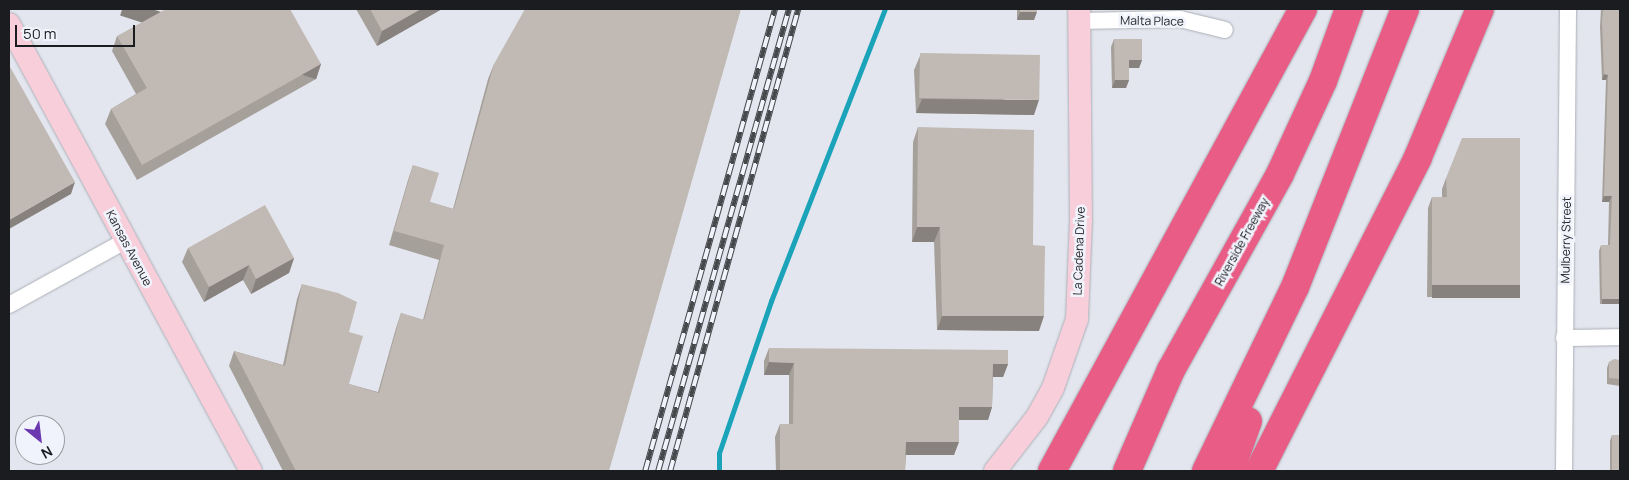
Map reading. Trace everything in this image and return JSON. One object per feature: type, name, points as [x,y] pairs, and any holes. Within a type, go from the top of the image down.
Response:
[{"type":"highway","points":[[1052,471],[1303,9]]},
{"type":"highway","name":"Riverside Freeway","points":[[1127,471],[1171,370],[1280,174],[1323,81],[1349,9]]},
{"type":"highway","points":[[1230,471],[1295,286],[1405,9]]},
{"type":"highway","points":[[1259,471],[1418,157],[1480,9]]},
{"type":"highway","points":[[1206,471],[1295,286]]},
{"type":"highway","points":[[1108,471],[1171,370]]},
{"type":"street","name":"Mulberry Street","points":[[1564,471],[1568,9]]},
{"type":"street","name":"Malta Place","points":[[1079,15],[1180,19],[1225,30]]},
{"type":"street","name":"La Cadena Drive","points":[[995,471],[1037,417],[1053,388],[1077,318],[1081,221],[1079,15]]},
{"type":"street","name":"Kansas Avenue","points":[[9,24],[251,471]]},
{"type":"street","points":[[9,305],[125,241]]},
{"type":"street","points":[[1564,338],[1620,337]]},
{"type":"building","points":[[166,9],[290,9],[321,64],[142,165],[111,109],[147,88],[117,36]]},
{"type":"building","points":[[370,9],[421,9],[382,31]]},
{"type":"building","points":[[525,9],[741,9],[609,471],[296,471],[234,351],[285,366],[302,284],[338,293],[357,302],[349,332],[363,336],[349,384],[379,393],[401,313],[424,320],[444,245],[394,231],[413,165],[439,173],[430,202],[454,209],[494,64]]},
{"type":"building","points":[[1020,9],[1037,9],[1037,12],[1020,12]]},
{"type":"building","points":[[1603,9],[1620,9],[1620,299],[1602,299],[1601,245],[1610,245],[1612,196],[1604,196],[1608,75],[1604,74]]},
{"type":"building","points":[[1114,39],[1142,39],[1142,60],[1129,60],[1129,80],[1115,80]]},
{"type":"building","points":[[920,53],[1040,55],[1039,100],[919,98]]},
{"type":"building","points":[[9,65],[75,182],[9,220]]},
{"type":"building","points":[[918,127],[1034,130],[1033,245],[1045,246],[1044,316],[942,316],[940,227],[917,227]]},
{"type":"building","points":[[1462,138],[1520,138],[1520,285],[1432,285],[1432,197],[1447,197],[1446,178]]},
{"type":"building","points":[[265,205],[294,258],[256,279],[249,265],[209,287],[188,248]]},
{"type":"building","points":[[769,348],[1008,350],[1008,364],[993,364],[992,407],[959,407],[959,442],[906,442],[905,471],[780,471],[780,424],[793,424],[794,363],[769,362]]},
{"type":"building","points":[[1614,359],[1620,360],[1620,379],[1609,378],[1609,362]]},
{"type":"building","points":[[1612,435],[1620,435],[1620,471],[1612,471]]},
{"type":"waterway","points":[[719,471],[719,453],[771,301],[885,9]]},
{"type":"railway","points":[[645,471],[775,9]]},
{"type":"railway","points":[[658,471],[789,9]]},
{"type":"railway","points":[[670,471],[798,9]]}]
